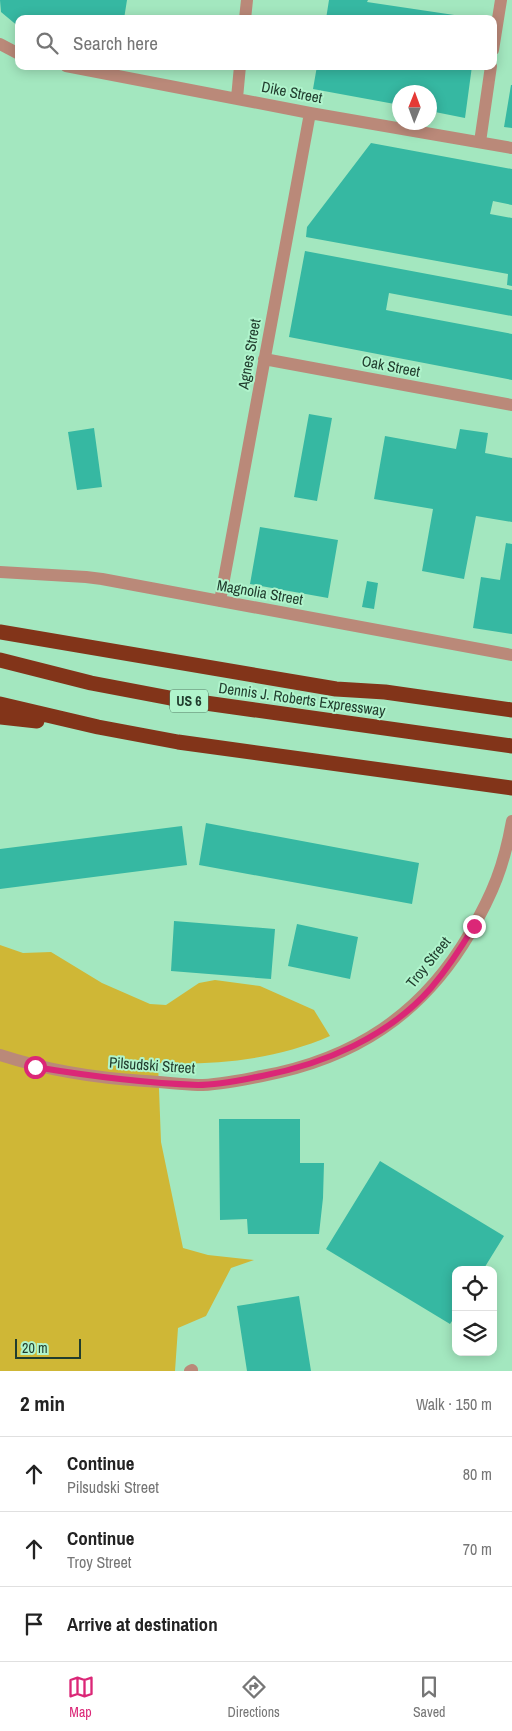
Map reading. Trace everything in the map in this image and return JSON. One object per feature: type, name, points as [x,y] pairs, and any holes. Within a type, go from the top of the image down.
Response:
[{"type":"highway","points":[[0,632],[336,689],[385,692],[512,710]]},
{"type":"highway","name":"Dennis J. Roberts Expressway","points":[[0,660],[91,682],[170,698],[512,746]]},
{"type":"highway","points":[[0,704],[98,727],[188,744],[512,788]]},
{"type":"highway","points":[[0,717],[98,727]]},
{"type":"highway","points":[[374,768],[512,798]]},
{"type":"street","points":[[245,15],[247,0]]},
{"type":"street","points":[[497,25],[501,0]]},
{"type":"street","points":[[0,44],[15,52]]},
{"type":"street","name":"Dike Street","points":[[87,70],[310,113],[512,148]]},
{"type":"street","points":[[237,98],[240,70]]},
{"type":"street","points":[[480,142],[490,70]]},
{"type":"street","name":"Agnes Street","points":[[220,601],[310,113]]},
{"type":"street","name":"Oak Street","points":[[264,359],[512,406]]},
{"type":"street","name":"Magnolia Street","points":[[0,572],[86,577],[512,655]]},
{"type":"street","name":"Troy Street","points":[[303,1066],[326,1058],[379,1032],[404,1013],[430,989],[461,948],[495,886],[505,855],[512,821]]},
{"type":"street","name":"Pilsudski Street","points":[[0,1055],[35,1067],[101,1078],[199,1085],[233,1082],[303,1066]]},
{"type":"shaded area","points":[[0,945],[23,953],[51,952],[102,983],[150,1004],[166,1005],[199,983],[215,980],[260,986],[314,1010],[330,1036],[288,1051],[267,1056],[224,1062],[158,1063],[161,1142],[183,1248],[208,1255],[254,1260],[231,1268],[206,1316],[178,1328],[175,1371],[0,1371]]},
{"type":"building","points":[[0,0],[127,0],[125,15],[15,15],[15,24],[1,12]]},
{"type":"building","points":[[329,0],[368,0],[367,2],[454,15],[327,15]]},
{"type":"building","points":[[316,70],[471,70],[465,118],[437,112],[437,85],[392,85],[392,104],[313,89]]},
{"type":"building","points":[[512,85],[512,128],[504,127]]},
{"type":"building","points":[[371,143],[512,169],[512,205],[493,201],[490,214],[512,218],[512,286],[507,285],[508,274],[306,237],[307,227]]},
{"type":"building","points":[[305,251],[512,290],[512,316],[389,293],[386,310],[512,334],[512,380],[289,337]]},
{"type":"building","points":[[309,414],[332,418],[317,501],[294,497]]},
{"type":"building","points":[[94,428],[102,487],[77,490],[68,432]]},
{"type":"building","points":[[460,429],[488,433],[485,453],[512,458],[512,522],[476,516],[464,579],[422,571],[433,509],[374,499],[385,436],[456,449]]},
{"type":"building","points":[[260,527],[338,540],[328,598],[250,584]]},
{"type":"building","points":[[506,543],[512,544],[512,634],[473,628],[481,577],[500,580]]},
{"type":"building","points":[[367,581],[378,583],[374,609],[362,607]]},
{"type":"building","points":[[206,823],[419,863],[412,904],[199,865]]},
{"type":"building","points":[[182,826],[187,865],[0,889],[0,849]]},
{"type":"building","points":[[174,921],[275,929],[271,979],[171,971]]},
{"type":"building","points":[[297,924],[358,937],[350,979],[288,966]]},
{"type":"building","points":[[219,1119],[300,1119],[300,1163],[324,1163],[319,1234],[248,1234],[247,1219],[220,1220]]},
{"type":"building","points":[[380,1161],[504,1236],[485,1266],[452,1266],[452,1321],[450,1324],[326,1249]]},
{"type":"building","points":[[299,1296],[311,1371],[247,1371],[237,1306]]},
{"type":"route","points":[[35,1067],[101,1078],[199,1085],[233,1082],[280,1073],[303,1066],[353,1046],[379,1032],[399,1018],[430,989],[461,948],[474,926]]}]
